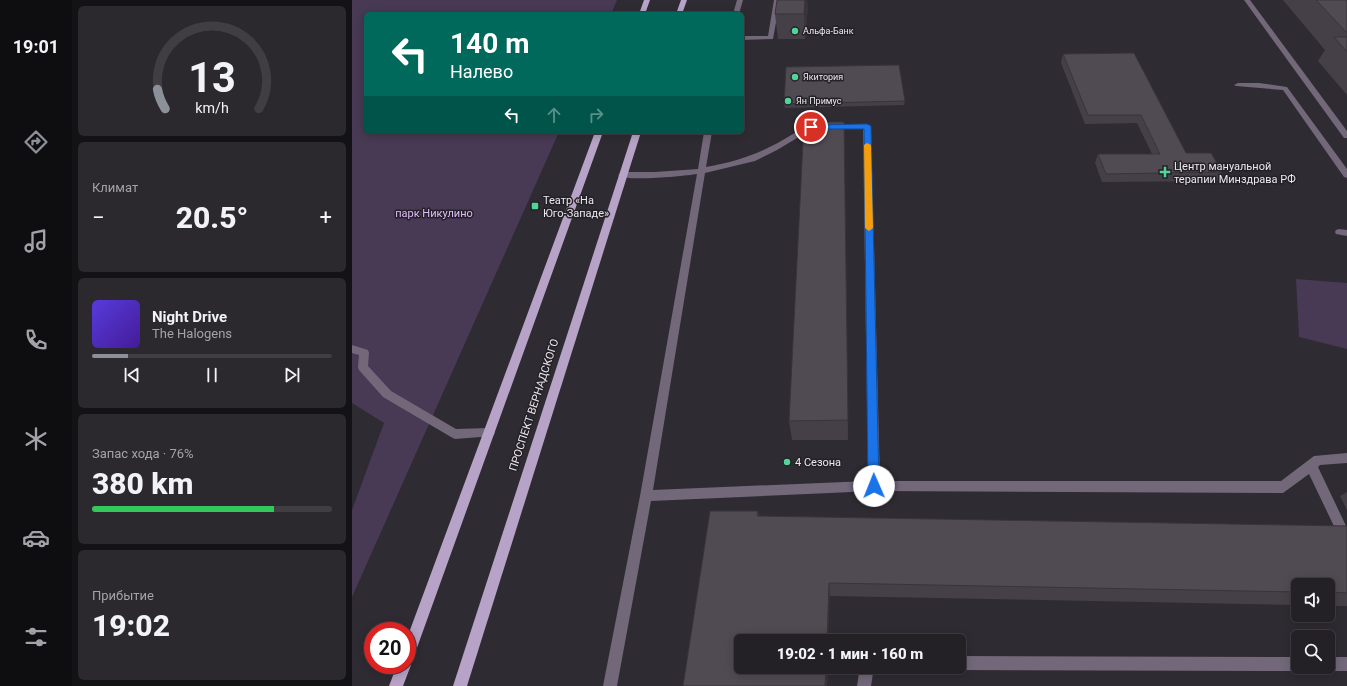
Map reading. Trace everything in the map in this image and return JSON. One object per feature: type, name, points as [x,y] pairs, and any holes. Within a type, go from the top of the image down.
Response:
[{"type":"main road","points":[[643,12],[647,0]]},
{"type":"main road","points":[[680,12],[684,0]]},
{"type":"main road","points":[[416,632],[598,134]]},
{"type":"main road","name":"ПРОСПЕКТ ВЕРНАДСКОГО","points":[[460,686],[636,134]]},
{"type":"main road","points":[[396,686],[401,674]]},
{"type":"lane","points":[[737,12],[740,0]]},
{"type":"lane","points":[[744,38],[771,38],[777,0]]},
{"type":"lane","points":[[1247,0],[1347,136]]},
{"type":"lane","points":[[1238,85],[1259,85],[1285,88],[1347,175]]},
{"type":"lane","points":[[622,175],[660,176],[701,170],[752,158],[811,127],[867,126],[874,486]]},
{"type":"lane","points":[[610,686],[646,496],[708,134]]},
{"type":"lane","points":[[352,348],[364,353],[363,368],[387,394],[455,434],[489,433]]},
{"type":"lane","points":[[646,496],[874,486],[1283,487],[1318,460],[1347,458]]},
{"type":"lane","points":[[1312,465],[1347,541]]},
{"type":"lane","points":[[966,663],[1291,664]]},
{"type":"lane","points":[[1335,664],[1347,664]]},
{"type":"lane","points":[[864,686],[866,674]]},
{"type":"green space","name":"парк Никулино","points":[[352,0],[617,0],[612,12],[364,12],[364,134],[558,134],[352,597],[352,510],[384,423],[352,403]]},
{"type":"green space","points":[[1296,279],[1347,283],[1347,349],[1299,337]]},
{"type":"building","points":[[777,0],[805,0],[804,14],[775,14]]},
{"type":"building","points":[[1316,0],[1347,0],[1347,32],[1346,32]]},
{"type":"building","points":[[1334,37],[1347,37],[1347,52]]},
{"type":"building","points":[[1134,53],[1186,153],[1211,153],[1222,172],[1106,174],[1098,154],[1160,154],[1141,115],[1088,115],[1063,54]]},
{"type":"building","points":[[899,65],[905,101],[784,104],[786,67]]},
{"type":"building","points":[[804,122],[844,122],[848,420],[789,421]]},
{"type":"building","points":[[710,511],[758,511],[757,516],[1347,526],[1347,593],[1335,592],[1335,578],[1291,578],[1291,592],[829,583],[827,634],[734,634],[734,674],[826,674],[825,686],[683,686]]},
{"type":"slow traffic","points":[[867,145],[869,228]]},
{"type":"place","name":"Альфа-Банк","points":[[795,31]]},
{"type":"place","name":"Якитория","points":[[795,77]]},
{"type":"place","name":"Ян Примус","points":[[788,101]]},
{"type":"place","name":"Центр мануальной терапии Минздрава РФ","points":[[1165,172]]},
{"type":"place","name":"Театр «На Юго-Западе»","points":[[535,206]]},
{"type":"place","name":"4 Сезона","points":[[787,462]]},
{"type":"route","points":[[811,127],[867,126],[874,486]]}]
